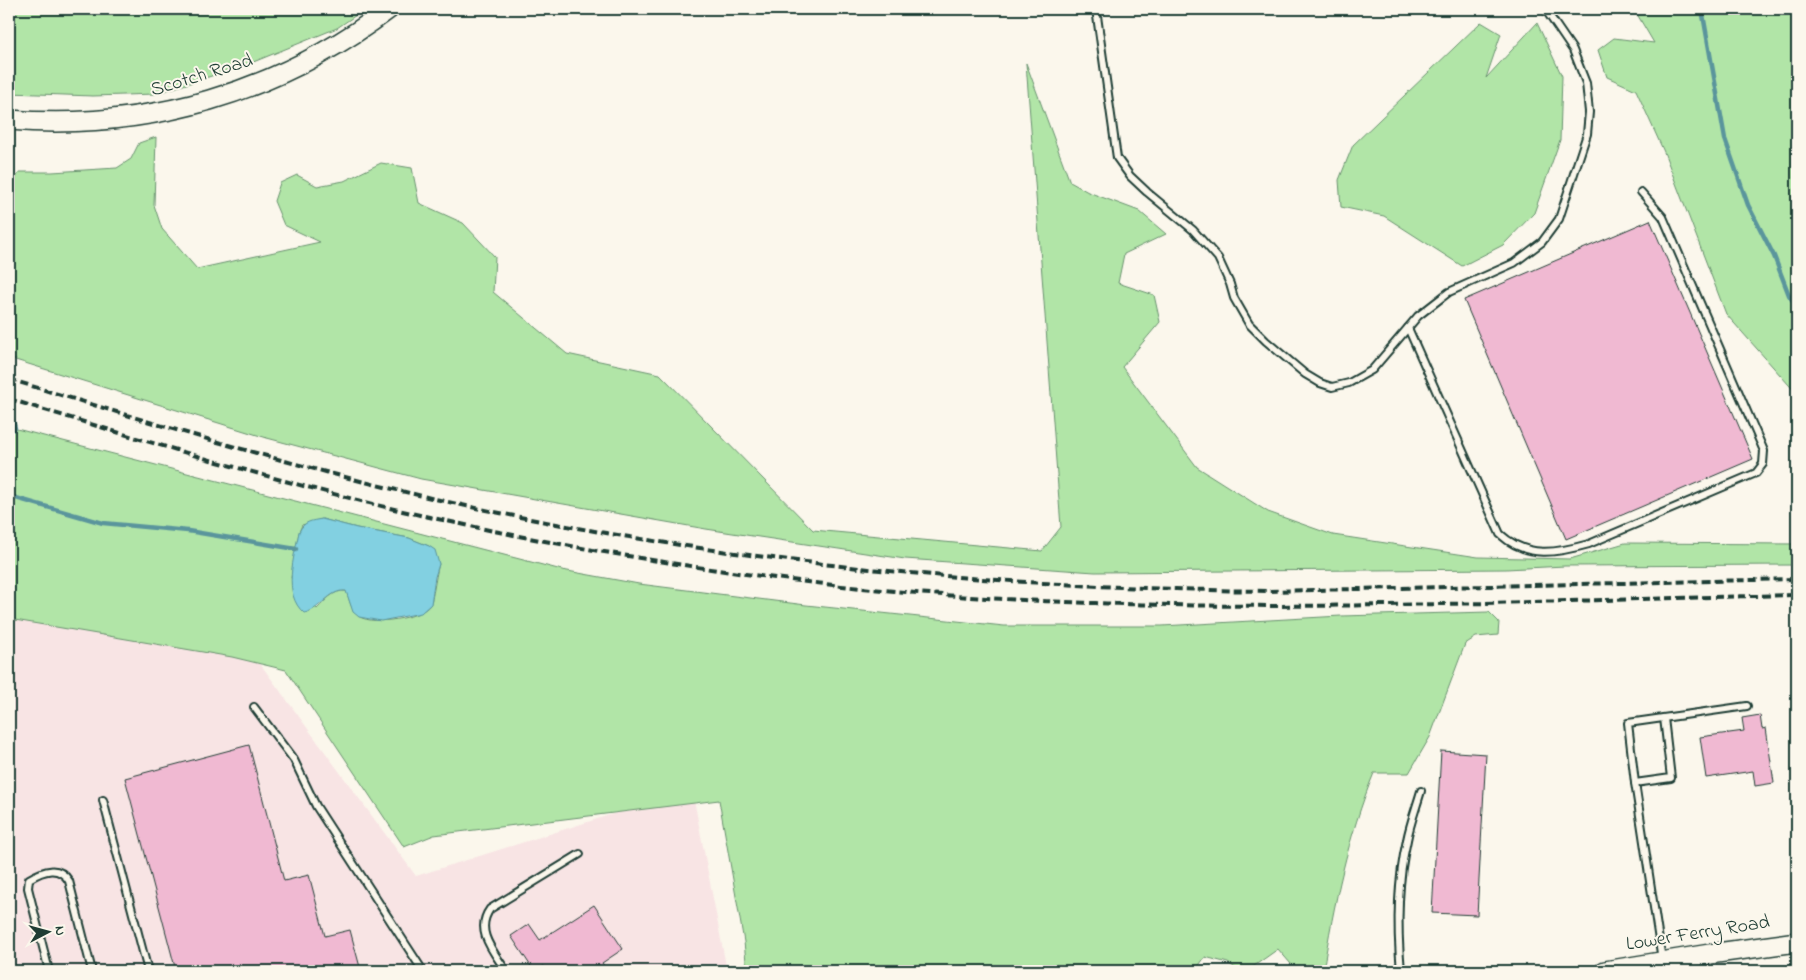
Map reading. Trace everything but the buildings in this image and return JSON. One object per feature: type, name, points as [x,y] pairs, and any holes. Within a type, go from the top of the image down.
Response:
[{"type":"main road","name":"Scotch Road","points":[[9,120],[80,122],[167,112],[238,91],[273,77],[349,37],[389,9]]},
{"type":"main road","name":"Lower Ferry Road","points":[[1605,971],[1797,942]]},
{"type":"lane","points":[[1096,9],[1117,158],[1130,176],[1193,230],[1218,258],[1234,298],[1249,324],[1305,374],[1320,383],[1332,387],[1349,383],[1372,370],[1418,316],[1449,292],[1514,263],[1542,242],[1559,219],[1587,134],[1589,112],[1586,83],[1573,50],[1545,9]]},
{"type":"lane","points":[[1408,328],[1500,534],[1506,540],[1527,551],[1564,551],[1589,544],[1756,473],[1764,464],[1764,451],[1663,217],[1641,192]]},
{"type":"lane","points":[[1662,962],[1635,783],[1628,723],[1747,706]]},
{"type":"lane","points":[[254,707],[294,760],[316,806],[423,971]]},
{"type":"lane","points":[[1635,783],[1671,778],[1664,718]]},
{"type":"lane","points":[[1401,971],[1398,938],[1398,901],[1406,841],[1420,792]]},
{"type":"lane","points":[[103,800],[148,971]]},
{"type":"lane","points":[[506,971],[487,940],[483,922],[486,915],[490,909],[580,854]]},
{"type":"lane","points":[[49,971],[28,888],[29,879],[38,874],[57,870],[64,873],[69,881],[92,971]]},
{"type":"shaded area","points":[[9,607],[242,639],[416,876],[692,789],[727,971],[9,971]]},
{"type":"green space","points":[[9,9],[365,9],[337,28],[246,65],[155,94],[93,96],[9,93]]},
{"type":"green space","points":[[1634,9],[1797,9],[1797,394],[1726,314],[1664,152],[1636,90],[1607,77],[1598,50],[1614,38],[1654,43]]},
{"type":"green space","points":[[1481,22],[1501,34],[1486,78],[1537,23],[1562,76],[1560,140],[1534,213],[1503,245],[1462,266],[1384,216],[1341,207],[1339,180],[1353,145]]},
{"type":"green space","points":[[1026,63],[1070,182],[1088,192],[1139,211],[1166,234],[1124,254],[1118,283],[1154,295],[1160,322],[1122,367],[1197,467],[1268,512],[1333,535],[1478,557],[1570,559],[1625,543],[1797,544],[1797,565],[1095,572],[905,559],[706,529],[421,479],[267,438],[9,358],[9,187],[20,172],[117,168],[131,159],[139,143],[156,137],[154,205],[162,229],[197,269],[320,242],[284,225],[274,201],[280,183],[297,175],[317,186],[344,181],[381,163],[412,168],[419,203],[463,223],[495,257],[493,292],[567,354],[660,374],[813,530],[1042,551],[1061,527]]},
{"type":"green space","points":[[9,427],[562,570],[639,584],[806,605],[1004,626],[1162,626],[1341,616],[1489,612],[1499,622],[1498,635],[1476,637],[1465,644],[1430,737],[1409,773],[1374,773],[1349,846],[1323,971],[1297,971],[1278,949],[1247,971],[1240,971],[1228,963],[1205,957],[1195,971],[747,971],[744,942],[719,800],[434,835],[404,847],[286,670],[232,657],[9,619]],"holes":[[[322,519],[409,538],[429,546],[439,564],[431,602],[425,610],[396,619],[367,619],[360,617],[354,612],[346,591],[333,594],[317,609],[291,578],[299,532],[302,525]]]},
{"type":"water","points":[[322,519],[409,538],[435,550],[439,564],[431,604],[421,613],[381,621],[359,617],[353,612],[346,591],[340,591],[304,613],[297,605],[291,586],[291,575],[299,532],[308,522]]},
{"type":"waterway","points":[[1702,9],[1725,139],[1748,205],[1774,256],[1789,295],[1797,307]]},
{"type":"waterway","points":[[9,432],[15,428],[10,412]]},
{"type":"waterway","points":[[9,496],[103,523],[188,531],[296,549]]},
{"type":"railway","points":[[9,379],[253,452],[438,500],[595,531],[787,560],[979,579],[1172,589],[1269,591],[1797,579]]},
{"type":"railway","points":[[9,399],[249,471],[394,509],[558,544],[722,571],[833,585],[953,596],[1073,602],[1194,605],[1315,606],[1797,595]]}]
